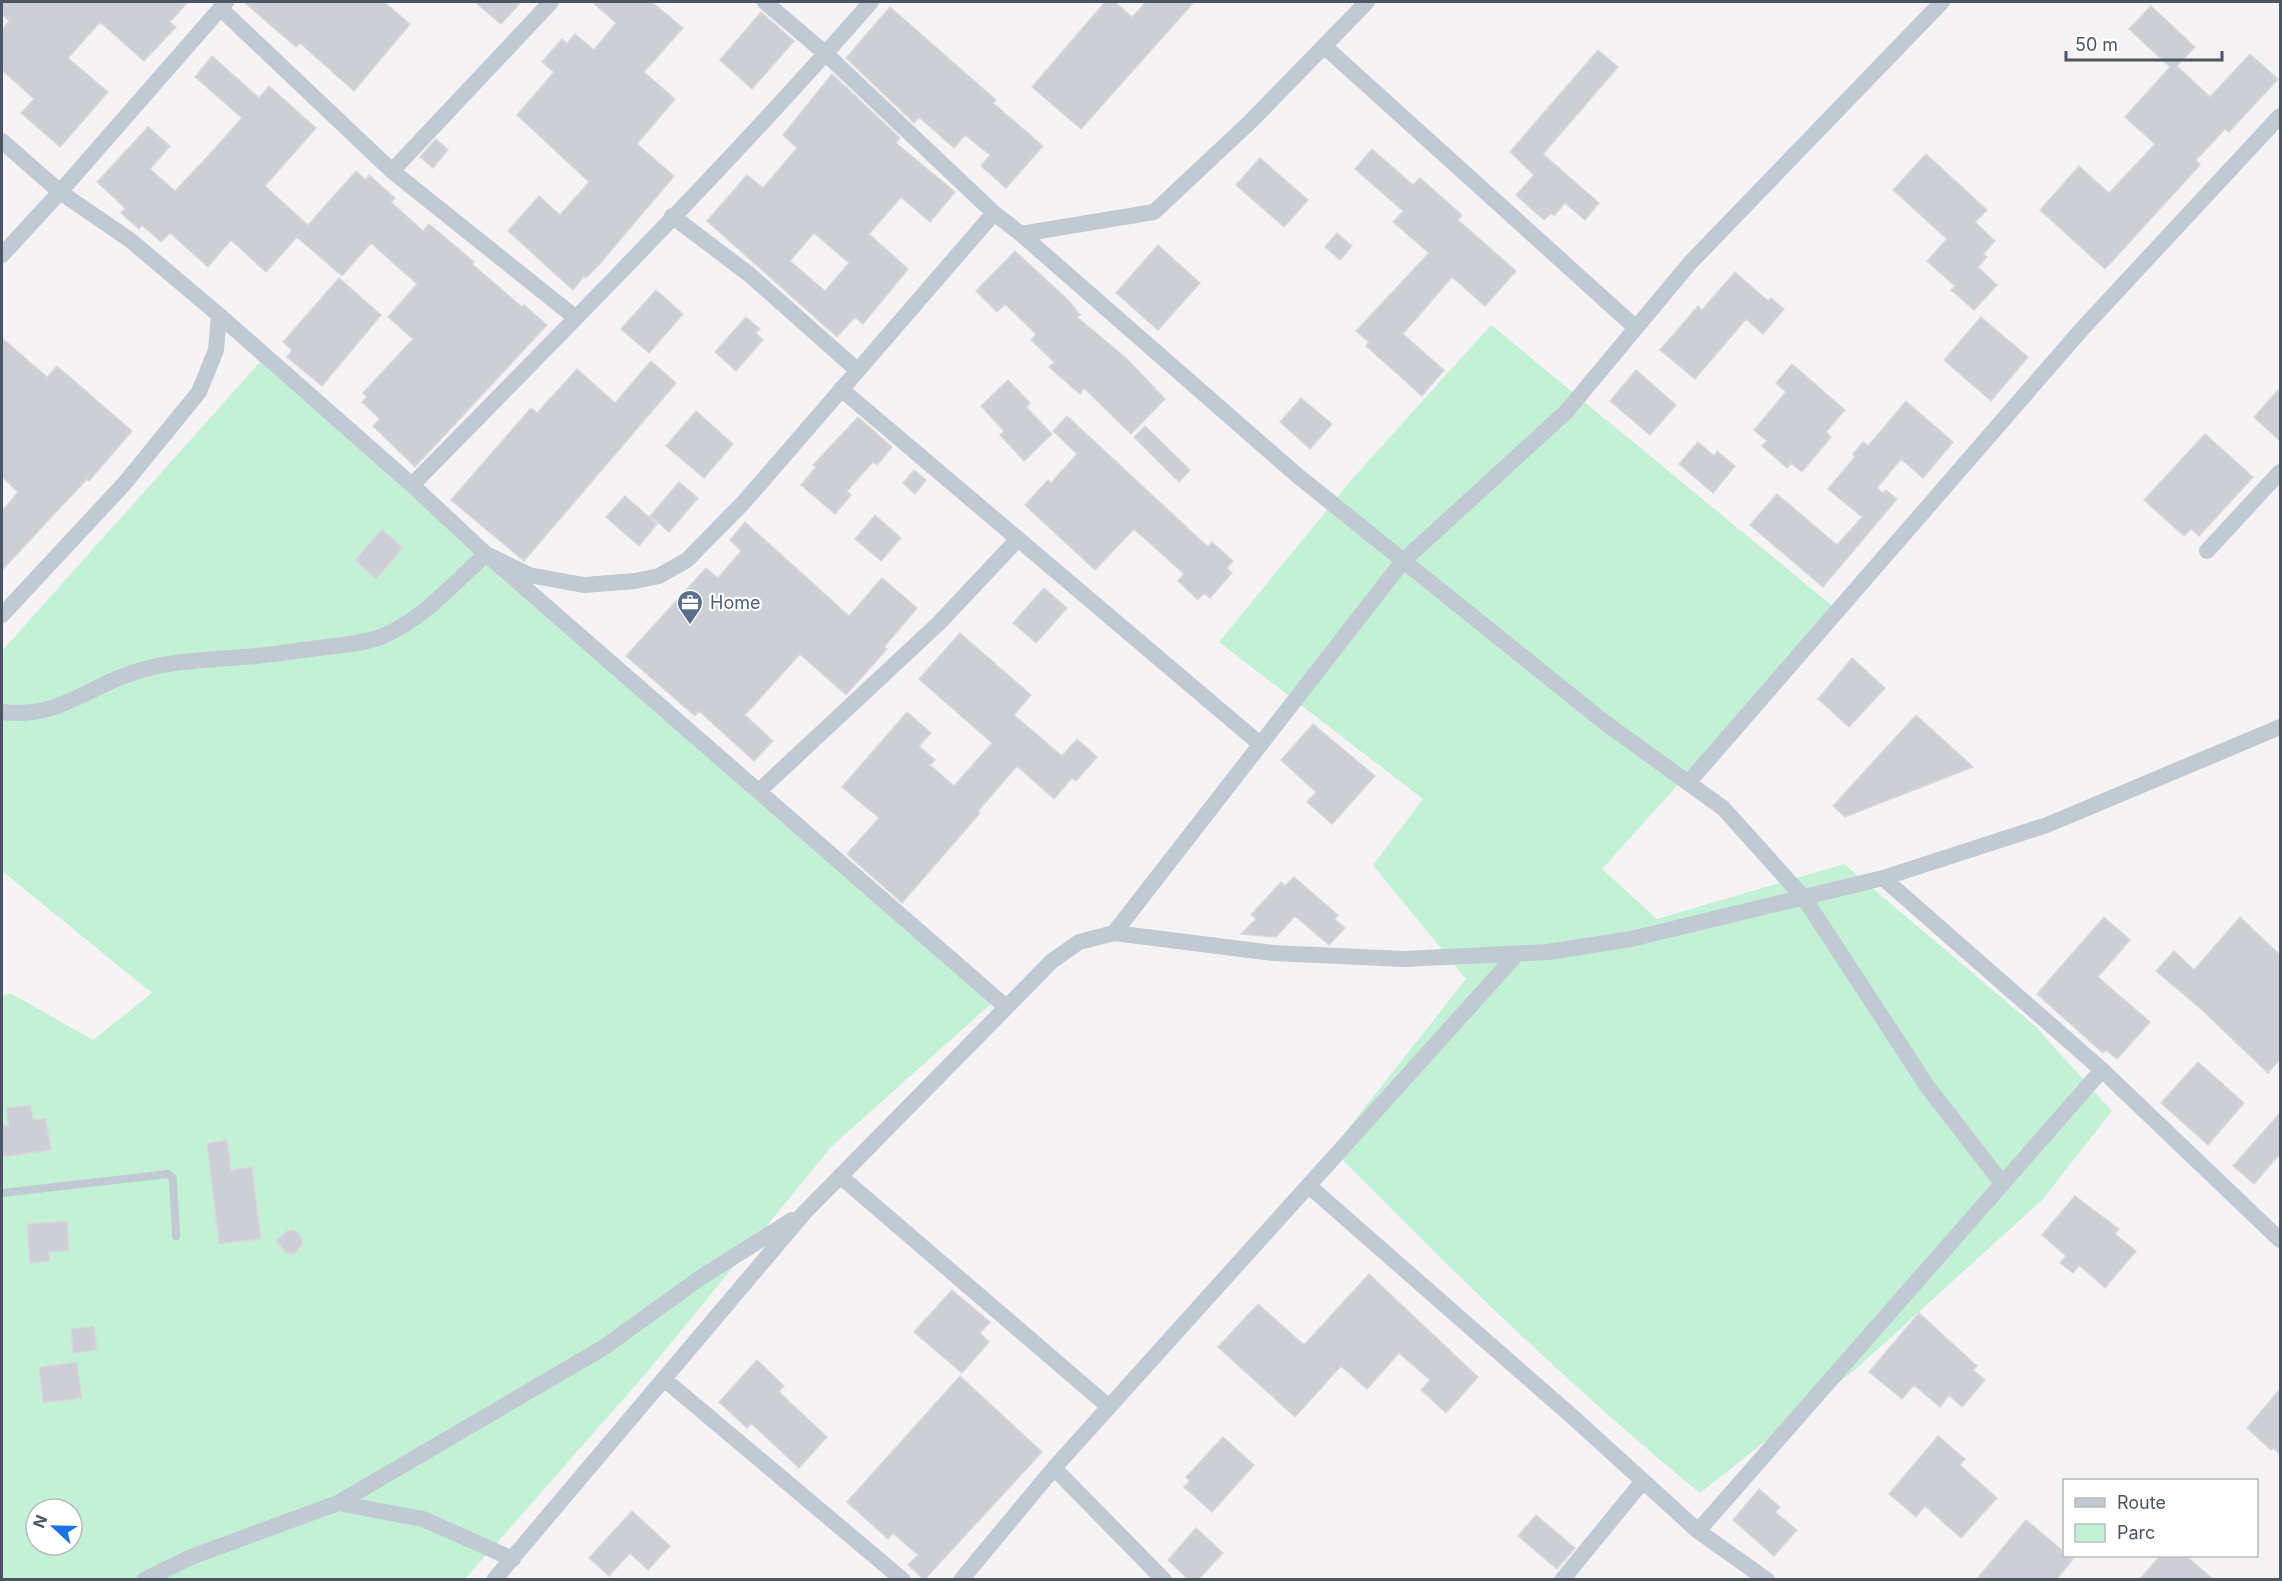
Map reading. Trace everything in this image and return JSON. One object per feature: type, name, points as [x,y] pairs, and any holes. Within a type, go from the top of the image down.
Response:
[{"type":"street","points":[[392,171],[551,2]]},
{"type":"street","points":[[765,2],[826,54],[994,213],[1298,476],[1604,722],[1723,808],[1804,898],[1927,1086],[2002,1183]]},
{"type":"street","points":[[412,485],[576,318],[826,54],[871,2]]},
{"type":"street","points":[[1021,234],[1154,212],[1251,121],[1367,2]]},
{"type":"street","points":[[1114,933],[1403,561],[1566,412],[1690,263],[1942,2]]},
{"type":"street","points":[[2,255],[223,5],[392,171],[576,318]]},
{"type":"street","points":[[1324,46],[1636,328]]},
{"type":"street","points":[[1688,783],[2082,329],[2280,116]]},
{"type":"street","points":[[2,141],[60,192],[130,240],[219,315],[412,485],[486,554],[1006,1007]]},
{"type":"street","points":[[486,554],[528,575],[584,585],[635,581],[659,576],[687,560],[744,502],[994,213]]},
{"type":"street","points":[[672,216],[750,275],[857,370]]},
{"type":"street","points":[[2,615],[124,484],[199,392],[216,350],[219,315]]},
{"type":"street","points":[[841,389],[1260,744]]},
{"type":"street","points":[[2207,551],[2280,472]]},
{"type":"street","points":[[759,791],[939,623],[1018,539]]},
{"type":"street","points":[[2,712],[19,714],[69,703],[133,672],[168,664],[348,644],[382,636],[419,615],[486,554]]},
{"type":"street","points":[[494,1580],[804,1213],[1052,961],[1079,942],[1114,933],[1296,954],[1404,959],[1517,954],[1631,939],[1883,878],[2047,825],[2280,727]]},
{"type":"street","points":[[1883,878],[2102,1070],[2280,1240]]},
{"type":"street","points":[[961,1580],[1054,1468],[1517,954]]},
{"type":"street","points":[[1698,1532],[2102,1070]]},
{"type":"street","points":[[840,1176],[1109,1407]]},
{"type":"street","points":[[1309,1186],[1698,1532],[1767,1580]]},
{"type":"street","points":[[144,1580],[191,1557],[338,1503],[603,1348],[700,1278],[804,1213]]},
{"type":"street","points":[[664,1379],[903,1580]]},
{"type":"street","points":[[1054,1468],[1164,1580]]},
{"type":"street","points":[[1562,1580],[1643,1481]]},
{"type":"street","points":[[338,1503],[423,1519],[513,1559]]},
{"type":"lane","points":[[2,1193],[168,1174],[172,1178],[176,1236]]},
{"type":"green space","points":[[1491,325],[1836,609],[1602,869],[1657,919],[1844,864],[2035,1026],[2112,1111],[2042,1200],[1856,1369],[1700,1493],[1604,1411],[1512,1326],[1332,1149],[1466,979],[1373,865],[1423,799],[1219,642],[1354,477]]},
{"type":"green space","points":[[260,362],[992,1003],[832,1146],[648,1371],[465,1579],[2,1580],[2,997],[10,993],[93,1040],[152,993],[2,871],[2,651]]},
{"type":"building","points":[[2,2],[188,2],[170,22],[176,27],[144,61],[100,22],[68,58],[108,92],[60,147],[21,113],[34,99],[2,70],[2,30],[9,21],[2,14]]},
{"type":"building","points":[[244,2],[384,2],[410,24],[354,91],[300,43],[296,47]]},
{"type":"building","points":[[475,2],[521,2],[501,24]]},
{"type":"building","points":[[592,2],[652,2],[683,28],[644,72],[675,99],[637,144],[674,176],[598,266],[586,278],[584,276],[573,290],[508,231],[539,196],[560,215],[589,182],[517,115],[554,72],[542,62],[562,39],[567,43],[575,34],[594,50],[616,23]]},
{"type":"building","points":[[1105,2],[1115,2],[1132,17],[1146,2],[1194,2],[1081,129],[1032,87]]},
{"type":"building","points":[[2151,6],[2195,47],[2177,66],[2210,97],[2250,54],[2278,79],[2229,132],[2225,129],[2196,160],[2200,165],[2105,269],[2040,210],[2079,166],[2109,193],[2155,144],[2125,117],[2170,67],[2129,29]]},
{"type":"building","points":[[890,7],[996,100],[993,103],[1043,146],[1006,188],[981,166],[990,155],[965,135],[954,148],[919,117],[914,123],[846,58]]},
{"type":"building","points":[[761,12],[794,41],[752,89],[720,60]]},
{"type":"building","points":[[1598,50],[1618,67],[1543,154],[1599,203],[1585,220],[1565,203],[1554,216],[1551,213],[1544,220],[1516,195],[1534,175],[1510,152]]},
{"type":"building","points":[[212,56],[259,98],[269,86],[316,128],[265,186],[308,225],[356,171],[366,180],[369,175],[395,198],[391,202],[423,231],[429,224],[522,307],[524,305],[547,325],[415,467],[373,426],[380,419],[362,402],[367,397],[363,393],[413,339],[388,317],[417,284],[371,243],[342,276],[297,237],[266,272],[231,240],[208,267],[170,233],[161,242],[142,225],[139,229],[121,213],[125,208],[97,182],[148,127],[170,146],[150,169],[175,191],[209,155],[242,118],[195,77]]},
{"type":"building","points":[[832,74],[900,138],[896,143],[955,192],[930,222],[901,197],[869,234],[908,269],[863,324],[855,317],[837,337],[707,221],[747,175],[763,188],[797,148],[783,135]],"holes":[[[814,233],[849,263],[825,291],[790,261]]]},
{"type":"building","points":[[436,139],[448,150],[433,168],[420,157]]},
{"type":"building","points":[[1372,149],[1413,185],[1420,178],[1462,215],[1458,220],[1516,271],[1485,306],[1452,277],[1403,334],[1444,370],[1422,396],[1366,346],[1369,342],[1356,331],[1429,253],[1393,222],[1403,211],[1355,169]]},
{"type":"building","points":[[1926,154],[1987,210],[1975,222],[1995,241],[1983,254],[1987,257],[1978,267],[1997,285],[1974,310],[1951,290],[1955,286],[1927,261],[1947,239],[1893,190]]},
{"type":"building","points":[[1260,158],[1308,200],[1284,227],[1236,185]]},
{"type":"building","points":[[1337,233],[1352,246],[1340,260],[1325,247]]},
{"type":"building","points":[[1158,245],[1200,283],[1158,330],[1116,293]]},
{"type":"building","points":[[1015,251],[1069,301],[1080,315],[1077,317],[1127,359],[1165,399],[1131,434],[1084,388],[1080,394],[1049,367],[1054,362],[1031,340],[1036,334],[1005,304],[997,312],[976,291]]},
{"type":"building","points":[[1735,272],[1768,301],[1771,298],[1784,309],[1763,334],[1746,319],[1695,379],[1660,350],[1698,306],[1702,310]]},
{"type":"building","points":[[339,278],[381,315],[322,386],[287,357],[292,350],[283,342]]},
{"type":"building","points":[[656,290],[683,314],[649,353],[621,329]]},
{"type":"building","points":[[746,317],[760,329],[756,333],[763,340],[736,371],[715,352]]},
{"type":"building","points":[[1981,317],[2028,357],[1991,401],[1944,360]]},
{"type":"building","points":[[2,338],[47,377],[57,366],[132,431],[89,481],[87,479],[2,570],[2,511],[18,492],[2,477]]},
{"type":"building","points":[[651,361],[676,383],[524,561],[451,500],[531,408],[537,413],[577,369],[615,403]]},
{"type":"building","points":[[1792,364],[1845,410],[1826,432],[1831,437],[1802,472],[1791,463],[1787,468],[1762,446],[1767,441],[1754,430],[1786,392],[1776,383]]},
{"type":"building","points":[[1636,370],[1676,405],[1650,435],[1610,401]]},
{"type":"building","points":[[1008,380],[1030,403],[1026,407],[1052,434],[1024,461],[1000,435],[1004,431],[981,406]]},
{"type":"building","points":[[2280,388],[2280,441],[2254,417]]},
{"type":"building","points":[[1301,398],[1332,424],[1310,449],[1280,422]]},
{"type":"building","points":[[1906,401],[1953,442],[1923,478],[1901,459],[1877,488],[1883,493],[1886,490],[1897,499],[1823,587],[1750,525],[1777,494],[1837,545],[1862,517],[1828,489],[1855,457],[1853,454],[1863,442],[1868,446]]},
{"type":"building","points":[[696,411],[733,444],[704,478],[666,446]]},
{"type":"building","points":[[1067,416],[1208,547],[1212,542],[1233,561],[1227,568],[1232,573],[1210,598],[1204,593],[1198,600],[1178,581],[1184,574],[1134,529],[1095,570],[1025,505],[1048,480],[1051,483],[1077,454],[1053,431]]},
{"type":"building","points":[[858,417],[892,447],[877,465],[873,462],[847,491],[851,495],[835,514],[801,485],[816,467],[813,465]]},
{"type":"building","points":[[1145,426],[1190,470],[1179,482],[1134,437]]},
{"type":"building","points":[[2205,434],[2253,477],[2199,536],[2191,529],[2184,536],[2144,500]]},
{"type":"building","points":[[1698,442],[1714,456],[1717,451],[1735,466],[1713,493],[1679,464]]},
{"type":"building","points":[[914,470],[926,480],[915,494],[903,483]]},
{"type":"building","points":[[679,482],[698,498],[669,532],[650,516]]},
{"type":"building","points":[[625,496],[657,524],[639,546],[606,517]]},
{"type":"building","points":[[875,515],[901,538],[881,561],[855,539]]},
{"type":"building","points":[[745,522],[849,616],[882,578],[917,608],[884,647],[887,649],[846,695],[800,654],[745,715],[773,741],[754,761],[699,711],[695,716],[626,656],[706,568],[718,578],[741,551],[730,540]]},
{"type":"building","points":[[382,529],[403,548],[376,579],[355,560]]},
{"type":"building","points":[[1044,588],[1067,608],[1036,643],[1013,623]]},
{"type":"building","points":[[960,633],[1031,695],[1014,715],[1062,756],[1077,739],[1097,757],[1076,781],[1072,778],[1054,799],[1017,766],[978,811],[980,813],[902,903],[847,854],[879,818],[842,787],[907,712],[931,733],[919,746],[935,760],[930,765],[954,786],[992,743],[919,679]]},
{"type":"building","points":[[1852,658],[1885,688],[1849,727],[1818,699]]},
{"type":"building","points":[[1916,715],[1973,767],[1845,817],[1833,806]]},
{"type":"building","points":[[1313,724],[1375,776],[1332,824],[1307,802],[1316,792],[1281,760]]},
{"type":"building","points":[[1294,877],[1338,915],[1335,919],[1345,928],[1329,945],[1295,916],[1276,937],[1241,934],[1256,919],[1251,915],[1281,882],[1285,886]]},
{"type":"building","points":[[2104,917],[2130,940],[2098,977],[2150,1022],[2117,1059],[2106,1050],[2103,1053],[2037,994]]},
{"type":"building","points":[[2240,917],[2280,955],[2280,1059],[2268,1073],[2202,1010],[2156,971],[2174,951],[2194,970]]},
{"type":"building","points":[[2198,1062],[2244,1103],[2208,1145],[2161,1103]]},
{"type":"building","points":[[31,1105],[33,1120],[46,1118],[51,1150],[2,1157],[2,1126],[9,1125],[6,1108]]},
{"type":"building","points":[[2280,1113],[2280,1154],[2254,1184],[2233,1166]]},
{"type":"building","points":[[227,1140],[231,1170],[252,1167],[261,1239],[219,1244],[207,1143]]},
{"type":"building","points":[[2075,1196],[2119,1229],[2115,1234],[2136,1251],[2105,1288],[2079,1265],[2073,1273],[2060,1263],[2066,1256],[2042,1235]]},
{"type":"building","points":[[67,1221],[69,1251],[49,1252],[50,1261],[30,1263],[27,1224]]},
{"type":"building","points":[[293,1230],[299,1233],[303,1243],[294,1255],[285,1252],[276,1241],[287,1231]]},
{"type":"building","points":[[1369,1274],[1478,1377],[1446,1413],[1421,1390],[1430,1380],[1399,1353],[1367,1389],[1341,1366],[1295,1417],[1218,1347],[1258,1304],[1304,1345]]},
{"type":"building","points":[[952,1290],[990,1322],[980,1333],[989,1342],[962,1373],[914,1332]]},
{"type":"building","points":[[1919,1313],[1977,1366],[1973,1370],[1985,1380],[1962,1407],[1949,1395],[1940,1407],[1914,1385],[1902,1399],[1869,1372]]},
{"type":"building","points":[[94,1326],[97,1350],[73,1353],[71,1329]]},
{"type":"building","points":[[757,1360],[784,1386],[779,1392],[827,1437],[799,1468],[751,1423],[747,1428],[719,1402]]},
{"type":"building","points":[[77,1362],[82,1398],[43,1403],[39,1367]]},
{"type":"building","points":[[960,1376],[1042,1452],[924,1580],[908,1565],[918,1555],[893,1533],[888,1539],[847,1502]]},
{"type":"building","points":[[2280,1389],[2280,1454],[2273,1448],[2271,1450],[2247,1428]]},
{"type":"building","points":[[1938,1436],[1965,1459],[1960,1465],[1997,1498],[1961,1538],[1925,1506],[1916,1517],[1889,1494]]},
{"type":"building","points":[[1223,1437],[1254,1465],[1212,1512],[1184,1487],[1190,1481],[1186,1477]]},
{"type":"building","points":[[1759,1489],[1780,1507],[1775,1512],[1797,1530],[1774,1556],[1733,1520]]},
{"type":"building","points":[[632,1511],[670,1546],[648,1570],[630,1553],[609,1576],[589,1558]]},
{"type":"building","points":[[1536,1515],[1575,1548],[1557,1569],[1518,1536]]},
{"type":"building","points":[[2026,1520],[2063,1551],[2063,1557],[2073,1559],[2056,1580],[1976,1580]]},
{"type":"building","points":[[1196,1528],[1223,1553],[1198,1580],[1189,1580],[1168,1560]]},
{"type":"building","points":[[2159,1557],[2187,1557],[2214,1580],[2139,1580]]},
{"type":"place","name":"Home","points":[[690,626]]}]
